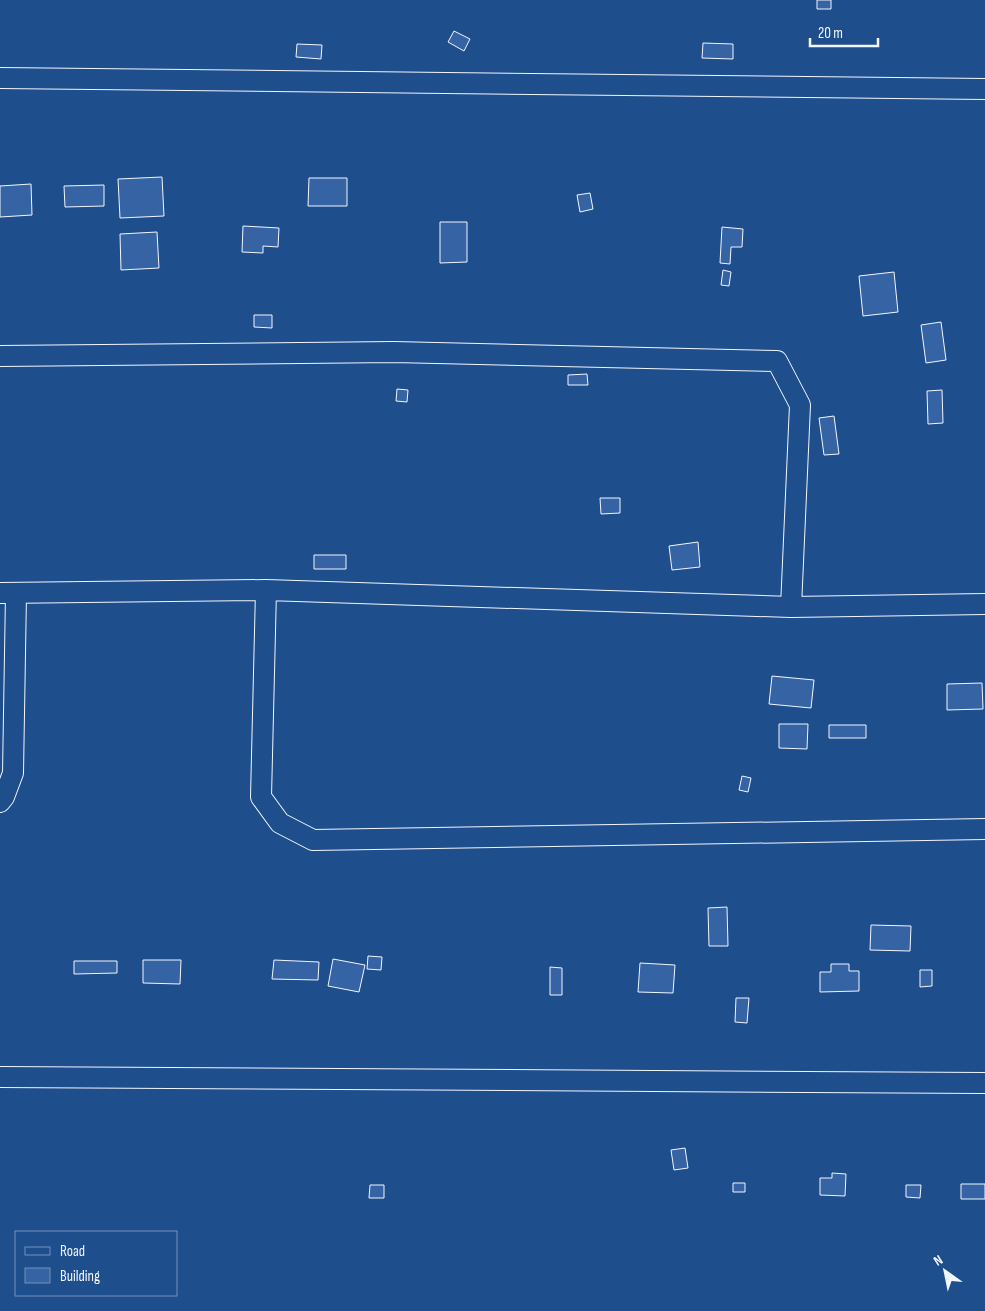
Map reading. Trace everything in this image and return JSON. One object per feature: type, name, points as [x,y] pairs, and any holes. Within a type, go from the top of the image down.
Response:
[{"type":"street","points":[[0,78],[985,89]]},
{"type":"street","points":[[0,356],[394,352],[777,361],[800,404],[791,608]]},
{"type":"street","points":[[266,590],[262,797],[280,824],[313,840],[985,829]]},
{"type":"street","points":[[0,802],[4,797],[13,773],[8,594],[266,590],[791,608],[985,604]]},
{"type":"street","points":[[0,1077],[985,1083]]},
{"type":"building","points":[[817,0],[831,0],[831,9],[817,9]]},
{"type":"building","points":[[454,31],[470,39],[464,51],[448,42]]},
{"type":"building","points":[[703,43],[733,44],[733,59],[702,58]]},
{"type":"building","points":[[297,44],[322,45],[321,59],[296,57]]},
{"type":"building","points":[[162,177],[164,216],[120,218],[118,179]]},
{"type":"building","points":[[309,178],[347,178],[347,206],[308,206]]},
{"type":"building","points":[[31,184],[32,215],[0,217],[0,186]]},
{"type":"building","points":[[104,185],[104,206],[65,207],[64,186]]},
{"type":"building","points":[[590,193],[593,209],[580,212],[577,195]]},
{"type":"building","points":[[440,222],[467,222],[467,262],[440,263]]},
{"type":"building","points":[[243,226],[279,228],[278,247],[263,246],[263,253],[242,252]]},
{"type":"building","points":[[722,227],[743,229],[742,247],[731,247],[730,264],[720,263]]},
{"type":"building","points":[[157,232],[159,268],[121,270],[120,234]]},
{"type":"building","points":[[723,270],[731,272],[729,286],[721,285]]},
{"type":"building","points":[[894,272],[898,312],[863,316],[859,276]]},
{"type":"building","points":[[254,315],[272,315],[272,328],[254,327]]},
{"type":"building","points":[[941,322],[946,360],[926,363],[921,325]]},
{"type":"building","points":[[587,374],[588,385],[568,385],[568,375]]},
{"type":"building","points":[[397,389],[408,390],[407,402],[396,401]]},
{"type":"building","points":[[942,390],[943,423],[928,424],[927,391]]},
{"type":"building","points":[[834,416],[839,454],[824,455],[819,418]]},
{"type":"building","points":[[600,498],[620,498],[620,513],[601,514]]},
{"type":"building","points":[[698,542],[700,567],[672,570],[669,546]]},
{"type":"building","points":[[314,555],[346,555],[346,569],[314,569]]},
{"type":"building","points":[[772,676],[814,680],[811,708],[769,704]]},
{"type":"building","points":[[982,683],[983,709],[947,710],[947,684]]},
{"type":"building","points":[[779,724],[808,724],[807,749],[779,748]]},
{"type":"building","points":[[829,725],[866,725],[866,738],[829,738]]},
{"type":"building","points":[[742,776],[751,778],[748,792],[739,790]]},
{"type":"building","points":[[727,907],[728,946],[709,946],[708,908]]},
{"type":"building","points":[[871,925],[911,926],[910,951],[870,950]]},
{"type":"building","points":[[368,956],[382,957],[381,970],[367,969]]},
{"type":"building","points":[[333,959],[365,965],[359,992],[328,986]]},
{"type":"building","points":[[143,960],[181,960],[180,984],[143,983]]},
{"type":"building","points":[[274,960],[319,962],[318,980],[272,979]]},
{"type":"building","points":[[74,961],[117,961],[117,973],[74,974]]},
{"type":"building","points":[[640,963],[675,965],[673,993],[638,992]]},
{"type":"building","points":[[831,964],[849,964],[849,971],[859,971],[859,991],[820,992],[820,972],[831,972]]},
{"type":"building","points":[[550,967],[562,968],[562,995],[550,995]]},
{"type":"building","points":[[920,970],[932,970],[932,986],[920,987]]},
{"type":"building","points":[[736,998],[749,998],[747,1023],[735,1022]]},
{"type":"building","points":[[685,1148],[688,1168],[674,1170],[671,1150]]},
{"type":"building","points":[[832,1173],[846,1174],[845,1196],[820,1195],[820,1178],[832,1178]]},
{"type":"building","points":[[733,1183],[745,1183],[745,1192],[733,1192]]},
{"type":"building","points":[[961,1184],[985,1184],[985,1199],[961,1199]]},
{"type":"building","points":[[370,1185],[384,1185],[384,1198],[369,1198]]},
{"type":"building","points":[[906,1185],[921,1185],[920,1198],[906,1197]]}]
